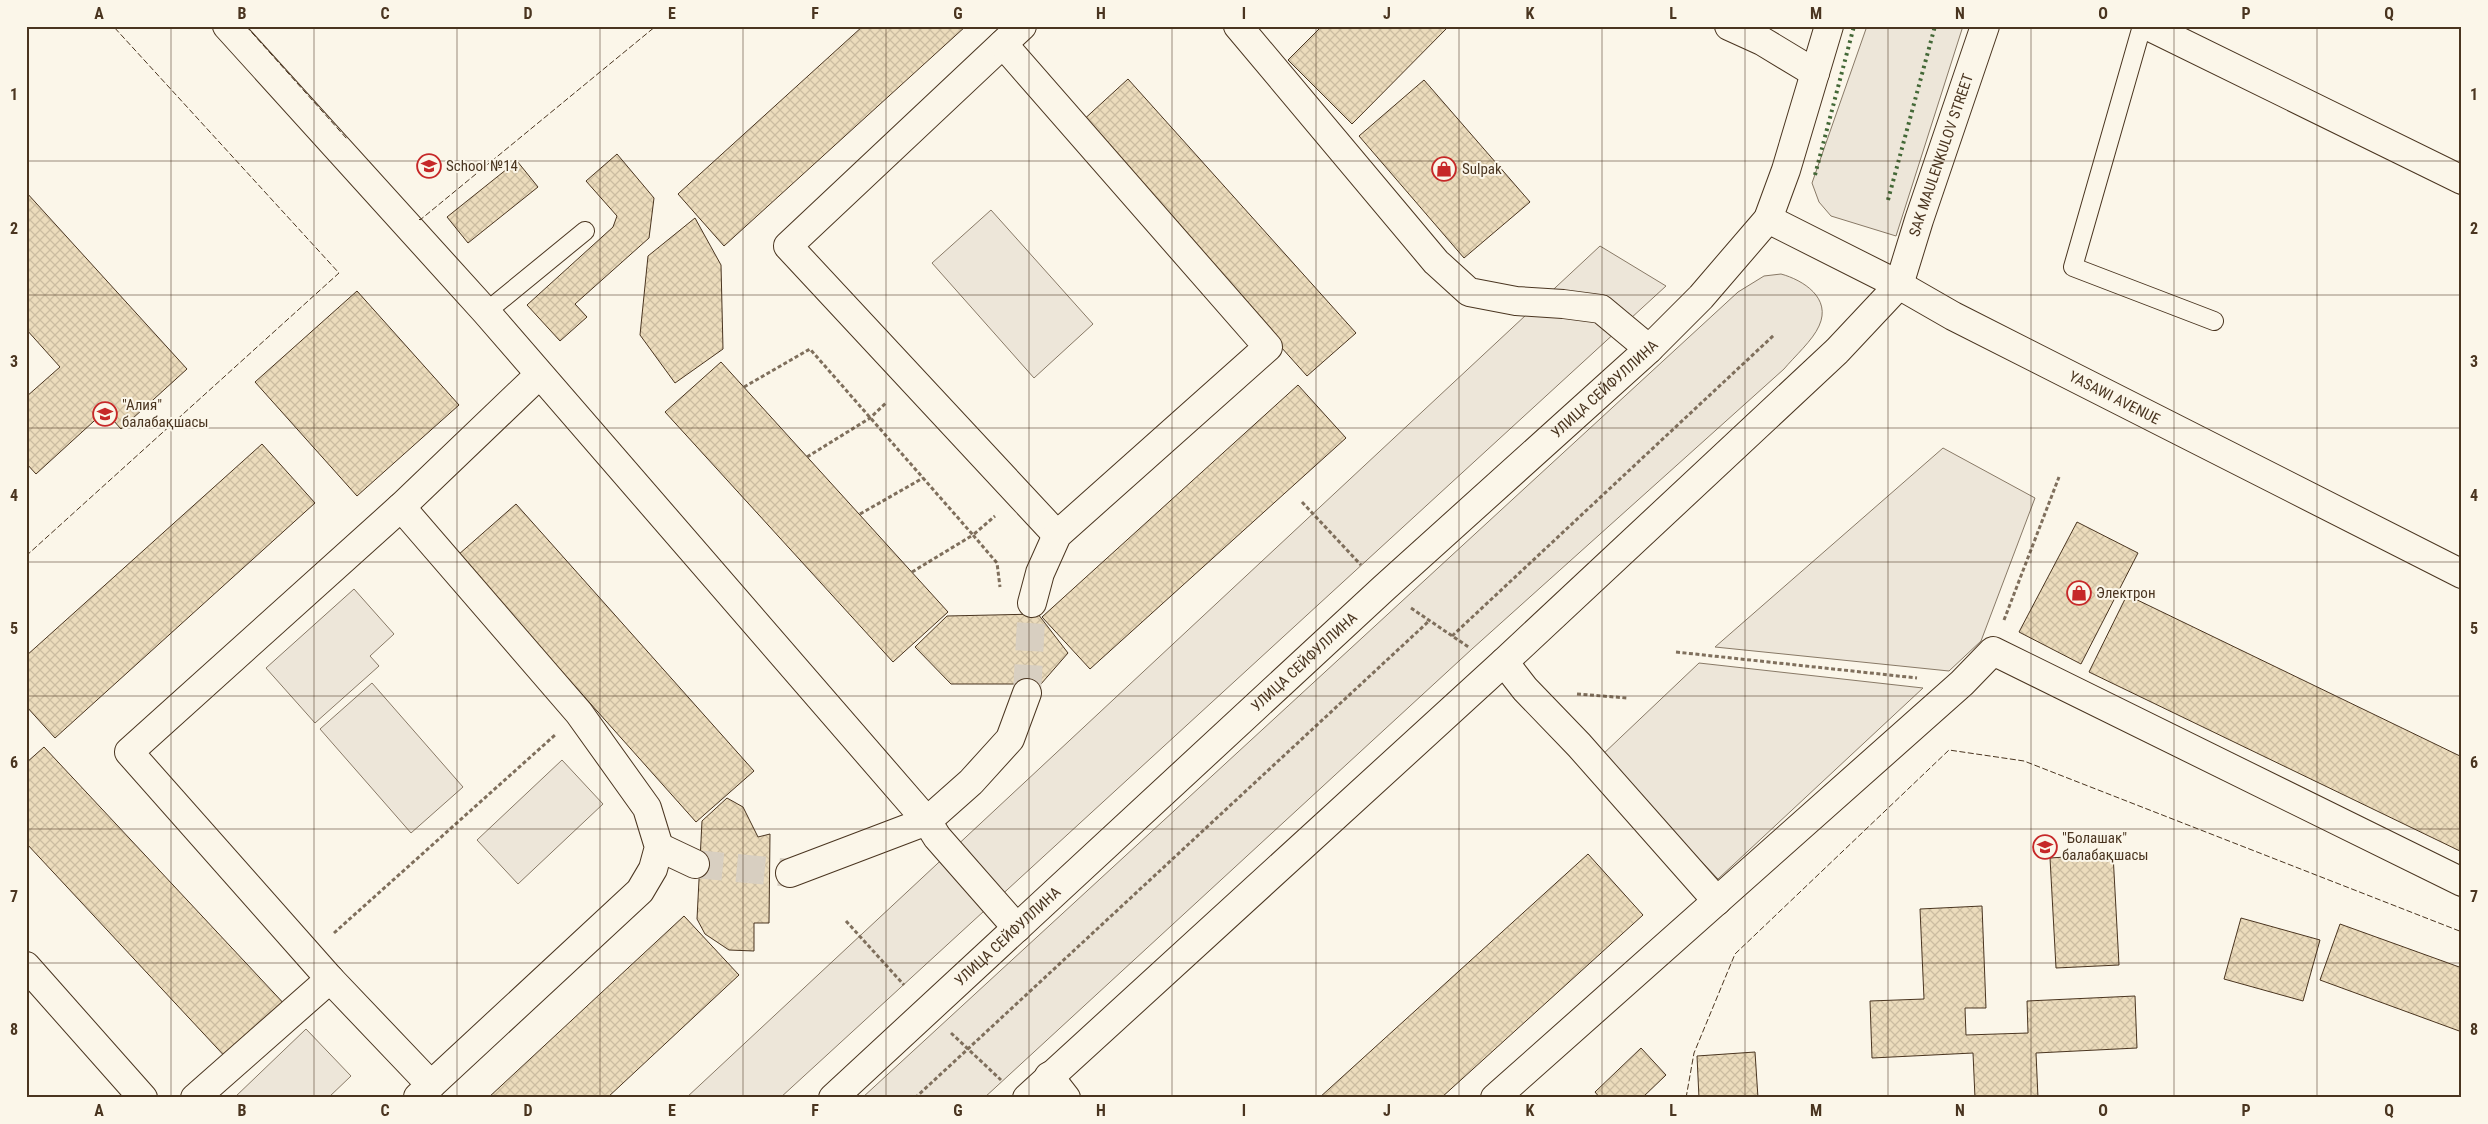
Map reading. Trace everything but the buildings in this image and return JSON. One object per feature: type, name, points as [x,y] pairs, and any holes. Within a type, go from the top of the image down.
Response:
[{"type":"street","points":[[226,26],[486,312],[927,821],[937,837],[1017,928]]},
{"type":"street","points":[[1238,26],[1436,262],[1468,292],[1516,301],[1601,309],[1649,349]]},
{"type":"street","points":[[1728,26],[1762,41],[1815,73]]},
{"type":"street","points":[[1768,219],[1786,170],[1829,26]]},
{"type":"street","name":"SAK MAULENKULOV STREET","points":[[1899,285],[1985,26]]},
{"type":"street","points":[[2148,26],[2462,180]]},
{"type":"street","points":[[1032,603],[1040,574],[1057,535],[1268,346],[1012,35],[788,246],[1057,535]]},
{"type":"street","name":"УЛИЦА СЕЙФУЛЛИНА","points":[[833,1098],[1384,588],[1649,349],[1701,297],[1768,219]]},
{"type":"street","name":"YASAWI AVENUE","points":[[1768,219],[1899,285],[1953,316],[2462,574]]},
{"type":"street","points":[[1027,1098],[1504,662],[1837,351],[1899,285]]},
{"type":"street","points":[[401,507],[580,713],[647,808],[659,846],[653,869],[640,891],[424,1091],[310,955],[129,752],[401,507],[539,375]]},
{"type":"street","points":[[1495,1098],[1962,683],[1992,651],[2462,882]]},
{"type":"street","points":[[1504,662],[1525,689],[1579,744],[1718,901]]},
{"type":"street","points":[[790,873],[927,821],[971,782],[1010,739],[1027,693]]},
{"type":"street","points":[[659,846],[695,864]]},
{"type":"street","points":[[26,966],[144,1098]]},
{"type":"street","points":[[194,1098],[330,979]]},
{"type":"street","points":[[1049,1076],[1066,1098]]},
{"type":"lane","points":[[2142,26],[2073,267],[2214,321]]},
{"type":"lane","points":[[486,312],[585,231]]},
{"type":"path","points":[[1452,636],[1774,335]]},
{"type":"path","points":[[744,387],[810,348],[997,563],[1001,596]]},
{"type":"path","points":[[807,457],[870,418],[912,379]]},
{"type":"path","points":[[1992,651],[2059,476]]},
{"type":"path","points":[[860,514],[923,478]]},
{"type":"path","points":[[912,572],[973,535],[1020,495]]},
{"type":"path","points":[[915,1098],[1429,621]]},
{"type":"path","points":[[1676,652],[1962,683]]},
{"type":"path","points":[[310,955],[580,713]]},
{"type":"shaded area","points":[[1867,26],[1963,26],[1896,236],[1831,216],[1819,202],[1812,183]]},
{"type":"shaded area","points":[[991,210],[1093,324],[1034,378],[932,263]]},
{"type":"shaded area","points":[[1600,246],[1666,286],[780,1098],[686,1098]]},
{"type":"shaded area","points":[[1781,274],[1806,286],[1813,292],[1822,307],[1819,326],[1812,337],[1784,369],[1472,649],[984,1098],[862,1098],[1738,292],[1764,276]]},
{"type":"shaded area","points":[[1943,448],[2035,498],[1981,641],[1949,671],[1715,647]]},
{"type":"shaded area","points":[[354,589],[394,634],[370,656],[379,666],[315,723],[266,668]]},
{"type":"shaded area","points":[[1699,663],[1923,688],[1718,879],[1601,756]]},
{"type":"shaded area","points":[[372,683],[463,787],[411,833],[320,729]]},
{"type":"shaded area","points":[[562,760],[603,804],[518,884],[477,840]]},
{"type":"shaded area","points":[[306,1029],[351,1076],[328,1098],[234,1098]]},
{"type":"tunnel","points":[[1027,693],[1032,603]]},
{"type":"tunnel","points":[[695,864],[790,873]]},
{"type":"hedge","points":[[1815,175],[1854,26]]},
{"type":"hedge","points":[[1888,200],[1935,26]]},
{"type":"fence","points":[[26,556],[339,273],[113,26]]},
{"type":"fence","points":[[246,26],[347,139]]},
{"type":"fence","points":[[419,219],[656,26]]},
{"type":"fence","points":[[1686,1098],[1694,1053],[1735,954],[1949,750],[2024,761],[2462,932]]},
{"type":"place","name":"School №14","points":[[429,166]]},
{"type":"place","name":"Sulpak","points":[[1444,169]]},
{"type":"place","name":"\"Алия\" балабақшасы","points":[[105,414]]},
{"type":"place","name":"Электрон","points":[[2079,593]]},
{"type":"place","name":"\"Болашак\" балабақшасы","points":[[2045,847]]}]
